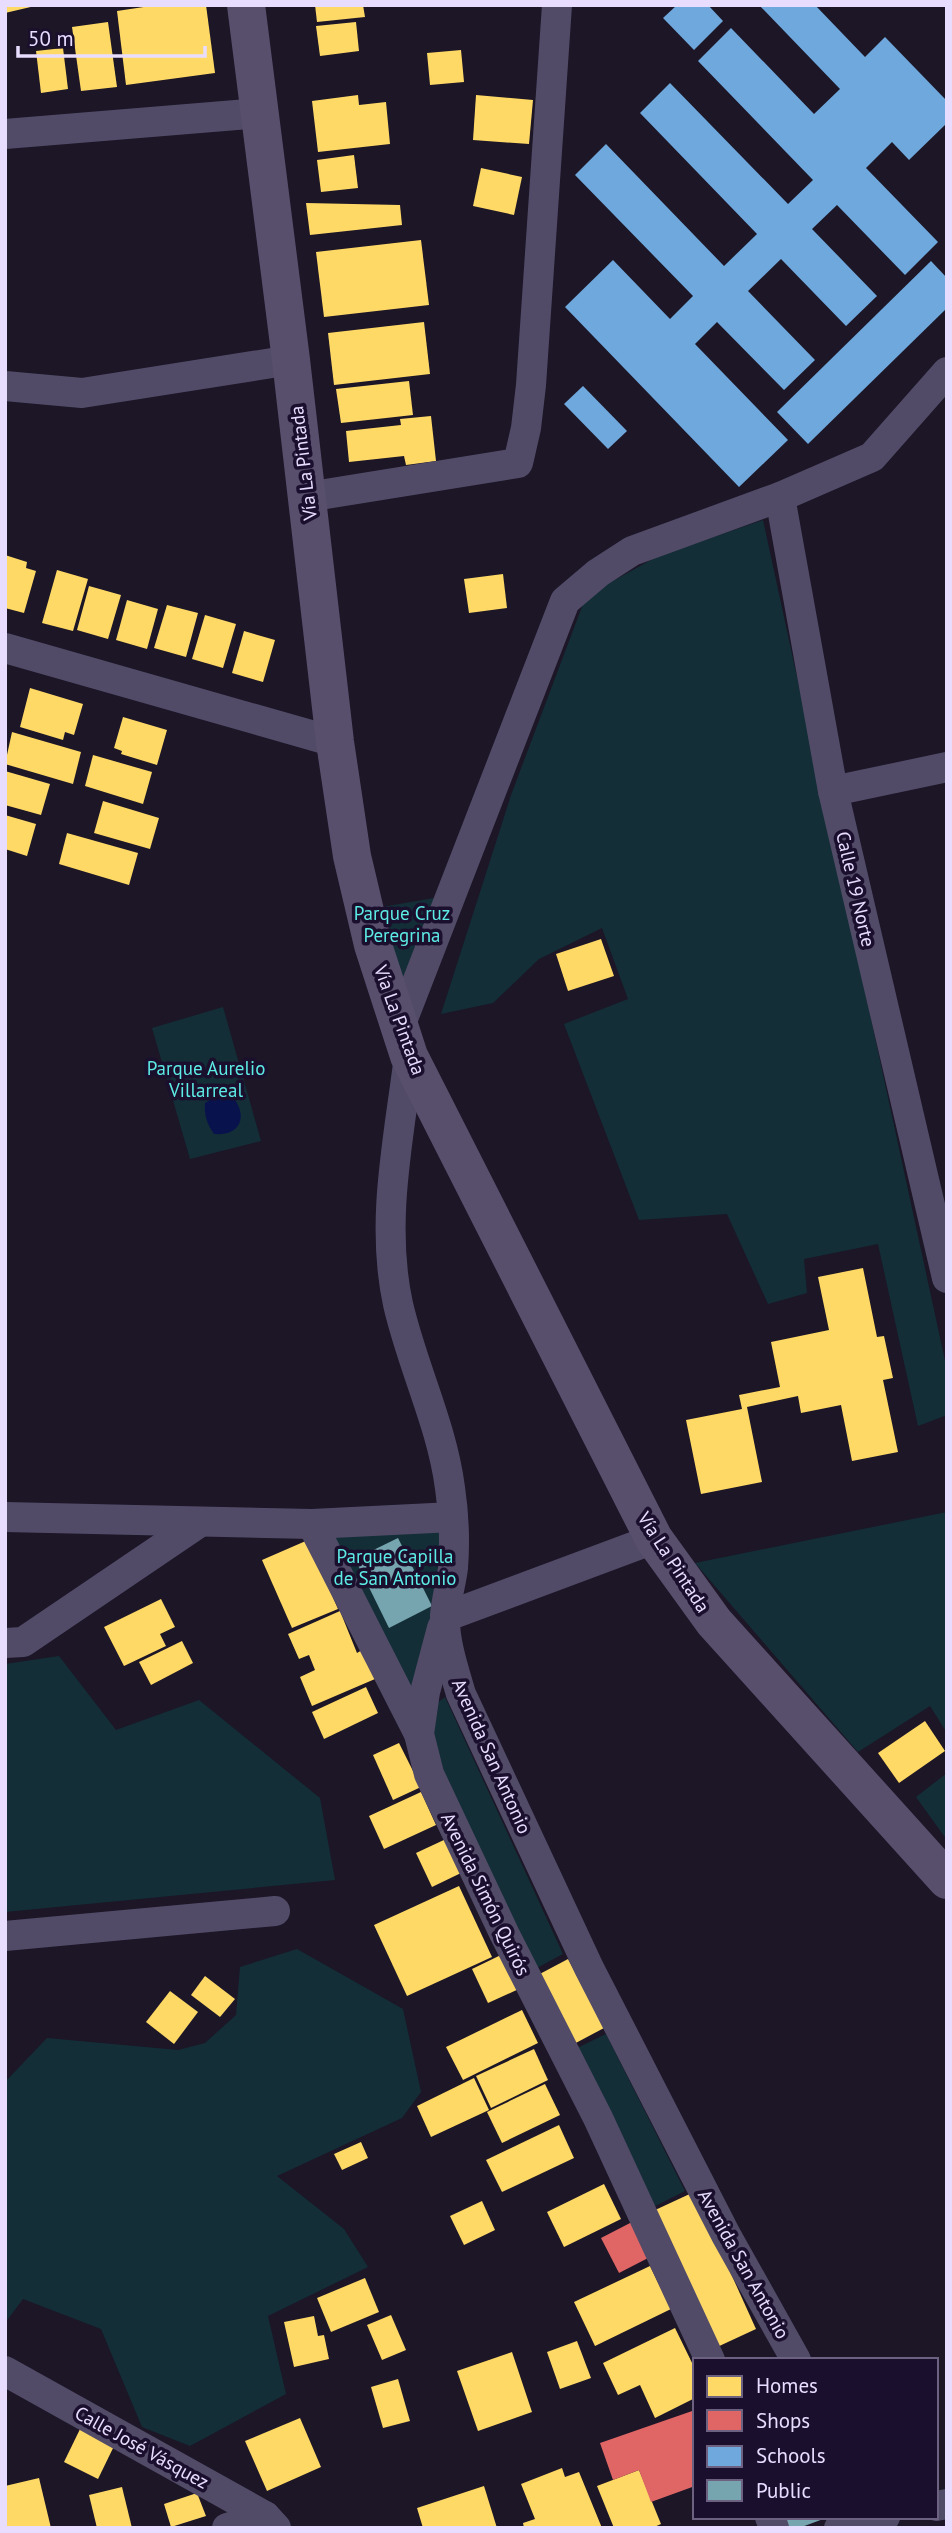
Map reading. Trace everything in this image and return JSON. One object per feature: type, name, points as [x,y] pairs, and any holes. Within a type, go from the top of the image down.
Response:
[{"type":"main road","name":"Vía La Pintada","points":[[246,5],[291,360],[335,742],[352,856],[373,945],[404,1042],[654,1539],[714,1622],[947,1880]]},
{"type":"street","points":[[307,497],[518,463],[526,428],[531,385],[557,5]]},
{"type":"street","points":[[5,134],[260,113]]},
{"type":"street","points":[[5,386],[82,393],[291,360]]},
{"type":"street","name":"Avenida San Antonio","points":[[795,2358],[726,2235],[589,1968],[461,1694],[445,1617],[453,1568],[453,1517],[444,1454],[398,1305],[390,1252],[391,1201],[404,1042],[565,601],[598,573],[632,551],[780,498],[872,457],[947,372]]},
{"type":"street","name":"Calle 19 Norte","points":[[780,498],[833,791],[947,1278]]},
{"type":"street","points":[[5,648],[335,742]]},
{"type":"street","points":[[833,791],[947,767]]},
{"type":"street","points":[[5,1517],[312,1524],[453,1517]]},
{"type":"street","points":[[5,1643],[23,1642],[200,1522]]},
{"type":"street","points":[[312,1524],[419,1734]]},
{"type":"street","points":[[445,1617],[654,1539]]},
{"type":"street","name":"Avenida Simón Quirós","points":[[445,1617],[425,1692],[419,1734],[429,1774],[461,1846],[598,2118],[709,2358]]},
{"type":"street","points":[[5,1936],[275,1911]]},
{"type":"street","name":"Calle José Vásquez","points":[[5,2371],[270,2522]]},
{"type":"street","points":[[839,2528],[876,2519]]},
{"type":"street","points":[[227,2528],[270,2522]]},
{"type":"green space","points":[[763,520],[947,1370],[947,1415],[918,1426],[878,1244],[804,1259],[807,1293],[768,1304],[727,1214],[639,1220],[564,1024],[628,999],[602,928],[539,959],[493,1003],[441,1014],[511,795],[586,596],[658,556]]},
{"type":"green space","name":"Parque Cruz Peregrina","points":[[434,898],[399,989],[376,908]]},
{"type":"green space","name":"Parque Aurelio Villarreal","points":[[223,1007],[261,1141],[190,1159],[152,1028]]},
{"type":"green space","points":[[947,1512],[947,1733],[930,1706],[858,1752],[695,1563]]},
{"type":"green space","name":"Parque Capilla de San Antonio","points":[[443,1524],[437,1574],[440,1615],[416,1707],[329,1526]]},
{"type":"green space","points":[[59,1656],[116,1730],[199,1700],[320,1798],[335,1880],[5,1912],[5,1664]]},
{"type":"green space","points":[[445,1697],[563,1954],[533,1970],[428,1739],[429,1709]]},
{"type":"green space","points":[[947,1773],[947,1840],[916,1797]]},
{"type":"green space","points":[[297,1949],[403,2009],[421,2092],[402,2118],[277,2176],[344,2229],[368,2267],[268,2316],[286,2394],[190,2446],[142,2427],[101,2329],[23,2299],[5,2323],[5,2082],[47,2038],[178,2050],[205,2043],[236,2015],[240,1967]]},
{"type":"green space","points":[[606,2034],[685,2191],[655,2206],[577,2048]]},
{"type":"shaded area","points":[[217,1096],[232,1096],[240,1110],[240,1123],[231,1132],[214,1134],[208,1123],[205,1103]]},
{"type":"building: Homes","points":[[5,5],[35,5],[35,6],[5,13]]},
{"type":"building: Homes","points":[[157,5],[206,5],[215,73],[126,85],[117,11]]},
{"type":"building: Homes","points":[[315,5],[363,5],[365,17],[317,22]]},
{"type":"building: Homes","points":[[108,22],[117,87],[81,91],[72,27]]},
{"type":"building: Homes","points":[[356,22],[359,51],[320,56],[316,26]]},
{"type":"building: Homes","points":[[63,48],[68,89],[41,93],[36,51]]},
{"type":"building: Homes","points":[[461,50],[464,82],[430,85],[427,53]]},
{"type":"building: Homes","points":[[358,95],[359,105],[386,102],[390,144],[318,152],[312,101]]},
{"type":"building: Homes","points":[[476,95],[533,100],[529,144],[473,140]]},
{"type":"building: Homes","points":[[354,155],[358,188],[321,192],[317,160]]},
{"type":"building: Homes","points":[[481,168],[522,177],[514,215],[473,206]]},
{"type":"building: Homes","points":[[306,203],[400,205],[402,225],[310,235]]},
{"type":"building: Homes","points":[[421,240],[429,305],[324,317],[316,252]]},
{"type":"building: Homes","points":[[424,322],[430,374],[334,385],[328,333]]},
{"type":"building: Homes","points":[[409,381],[413,415],[341,423],[336,389]]},
{"type":"building: Homes","points":[[431,416],[436,461],[406,465],[404,456],[349,462],[346,431],[401,425],[400,419]]},
{"type":"building: Homes","points":[[5,555],[27,562],[26,568],[36,571],[24,613],[5,608]]},
{"type":"building: Homes","points":[[57,570],[88,579],[73,631],[42,623]]},
{"type":"building: Homes","points":[[503,574],[507,608],[469,613],[464,579]]},
{"type":"building: Homes","points":[[89,586],[121,595],[108,639],[77,630]]},
{"type":"building: Homes","points":[[127,600],[158,609],[147,649],[116,640]]},
{"type":"building: Homes","points":[[167,605],[198,613],[186,657],[154,648]]},
{"type":"building: Homes","points":[[205,615],[236,624],[223,668],[192,659]]},
{"type":"building: Homes","points":[[244,631],[275,640],[263,682],[232,673]]},
{"type":"building: Homes","points":[[30,688],[83,704],[74,735],[65,732],[63,740],[20,727]]},
{"type":"building: Homes","points":[[123,717],[167,730],[157,765],[121,754],[122,751],[114,748]]},
{"type":"building: Homes","points":[[12,732],[81,752],[73,784],[5,764]]},
{"type":"building: Homes","points":[[93,755],[152,772],[143,804],[85,786]]},
{"type":"building: Homes","points":[[5,771],[50,784],[41,815],[5,805]]},
{"type":"building: Homes","points":[[103,801],[159,818],[150,849],[94,833]]},
{"type":"building: Homes","points":[[5,815],[36,824],[27,856],[5,849]]},
{"type":"building: Homes","points":[[67,833],[138,853],[129,885],[59,864]]},
{"type":"building: Homes","points":[[601,939],[614,976],[568,991],[556,954]]},
{"type":"building: Homes","points":[[863,1268],[877,1337],[884,1336],[893,1378],[883,1380],[898,1452],[852,1461],[841,1405],[801,1413],[798,1396],[747,1407],[762,1482],[701,1494],[686,1420],[742,1409],[739,1395],[780,1387],[771,1342],[829,1330],[818,1277]]},
{"type":"building: Homes","points":[[308,1540],[338,1609],[292,1628],[262,1560]]},
{"type":"building: Homes","points":[[161,1599],[175,1627],[160,1634],[166,1646],[124,1666],[104,1627]]},
{"type":"building: Homes","points":[[340,1611],[357,1653],[362,1650],[375,1679],[312,1706],[300,1677],[315,1670],[309,1655],[299,1659],[288,1634]]},
{"type":"building: Homes","points":[[182,1641],[193,1663],[151,1685],[139,1662]]},
{"type":"building: Homes","points":[[366,1687],[378,1713],[324,1739],[312,1712]]},
{"type":"building: Homes","points":[[925,1721],[945,1751],[899,1783],[878,1753]]},
{"type":"building: Homes","points":[[399,1743],[421,1787],[393,1800],[373,1755]]},
{"type":"building: Homes","points":[[421,1792],[436,1825],[384,1849],[369,1816]]},
{"type":"building: Homes","points":[[446,1839],[461,1873],[432,1887],[416,1853]]},
{"type":"building: Homes","points":[[459,1886],[492,1957],[407,1996],[374,1925]]},
{"type":"building: Homes","points":[[505,1953],[521,1988],[488,2003],[472,1969]]},
{"type":"building: Homes","points":[[568,1959],[604,2028],[572,2045],[536,1976]]},
{"type":"building: Homes","points":[[205,1976],[235,1999],[220,2017],[191,1995]]},
{"type":"building: Homes","points":[[170,1991],[198,2012],[174,2044],[146,2022]]},
{"type":"building: Homes","points":[[522,2010],[538,2043],[463,2080],[446,2047]]},
{"type":"building: Homes","points":[[534,2049],[548,2080],[491,2108],[476,2076]]},
{"type":"building: Homes","points":[[474,2078],[489,2110],[431,2137],[417,2106]]},
{"type":"building: Homes","points":[[545,2084],[560,2115],[502,2143],[487,2112]]},
{"type":"building: Homes","points":[[559,2125],[574,2158],[502,2192],[486,2160]]},
{"type":"building: Homes","points":[[361,2142],[368,2158],[342,2170],[334,2154]]},
{"type":"building: Homes","points":[[604,2184],[621,2219],[564,2247],[547,2212]]},
{"type":"building: Homes","points":[[694,2192],[756,2329],[715,2348],[653,2211]]},
{"type":"building: Homes","points":[[482,2201],[495,2230],[464,2245],[450,2216]]},
{"type":"building: Homes","points":[[650,2266],[671,2309],[595,2346],[574,2302]]},
{"type":"building: Homes","points":[[365,2278],[379,2312],[331,2332],[317,2298]]},
{"type":"building: Homes","points":[[391,2315],[406,2350],[382,2360],[367,2325]]},
{"type":"building: Homes","points":[[314,2316],[318,2336],[324,2335],[329,2359],[294,2367],[284,2322]]},
{"type":"building: Homes","points":[[675,2328],[693,2365],[693,2399],[655,2418],[640,2385],[618,2395],[603,2363]]},
{"type":"building: Homes","points":[[577,2341],[591,2378],[560,2389],[547,2352]]},
{"type":"building: Homes","points":[[512,2352],[532,2412],[478,2431],[457,2371]]},
{"type":"building: Homes","points":[[398,2379],[410,2421],[383,2428],[371,2387]]},
{"type":"building: Homes","points":[[300,2418],[321,2467],[267,2491],[245,2441]]},
{"type":"building: Homes","points":[[82,2425],[116,2442],[98,2479],[64,2462]]},
{"type":"building: Homes","points":[[562,2468],[565,2477],[579,2472],[602,2528],[524,2528],[523,2523],[535,2519],[521,2484]]},
{"type":"building: Homes","points":[[639,2470],[661,2524],[652,2528],[614,2528],[597,2486]]},
{"type":"building: Homes","points":[[39,2478],[51,2528],[5,2528],[5,2486]]},
{"type":"building: Homes","points":[[484,2486],[497,2528],[423,2528],[417,2508]]},
{"type":"building: Homes","points":[[122,2487],[132,2528],[97,2528],[89,2495]]},
{"type":"building: Homes","points":[[197,2493],[206,2516],[171,2527],[164,2504]]},
{"type":"building: Shops","points":[[632,2222],[650,2257],[619,2273],[601,2238]]},
{"type":"building: Shops","points":[[693,2411],[693,2487],[651,2502],[639,2470],[613,2480],[600,2443]]},
{"type":"building: Schools","points":[[677,5],[708,5],[723,21],[694,50],[663,18]]},
{"type":"building: Schools","points":[[759,5],[815,5],[865,57],[885,37],[947,101],[947,123],[909,160],[892,142],[866,168],[938,242],[905,275],[837,205],[812,229],[877,296],[846,326],[781,259],[748,291],[815,360],[784,390],[717,322],[695,344],[788,440],[739,487],[565,307],[613,260],[670,319],[693,296],[575,175],[606,144],[724,266],[757,234],[640,113],[670,83],[788,204],[813,180],[698,61],[731,28],[814,114],[840,89]]},
{"type":"building: Schools","points":[[931,261],[947,278],[947,308],[808,444],[777,412]]},
{"type":"building: Schools","points":[[583,386],[627,431],[608,449],[564,404]]},
{"type":"building: Public","points":[[398,1538],[432,1606],[389,1628],[355,1559]]},
{"type":"building: Public","points":[[785,2519],[823,2519],[799,2528],[788,2528]]}]
